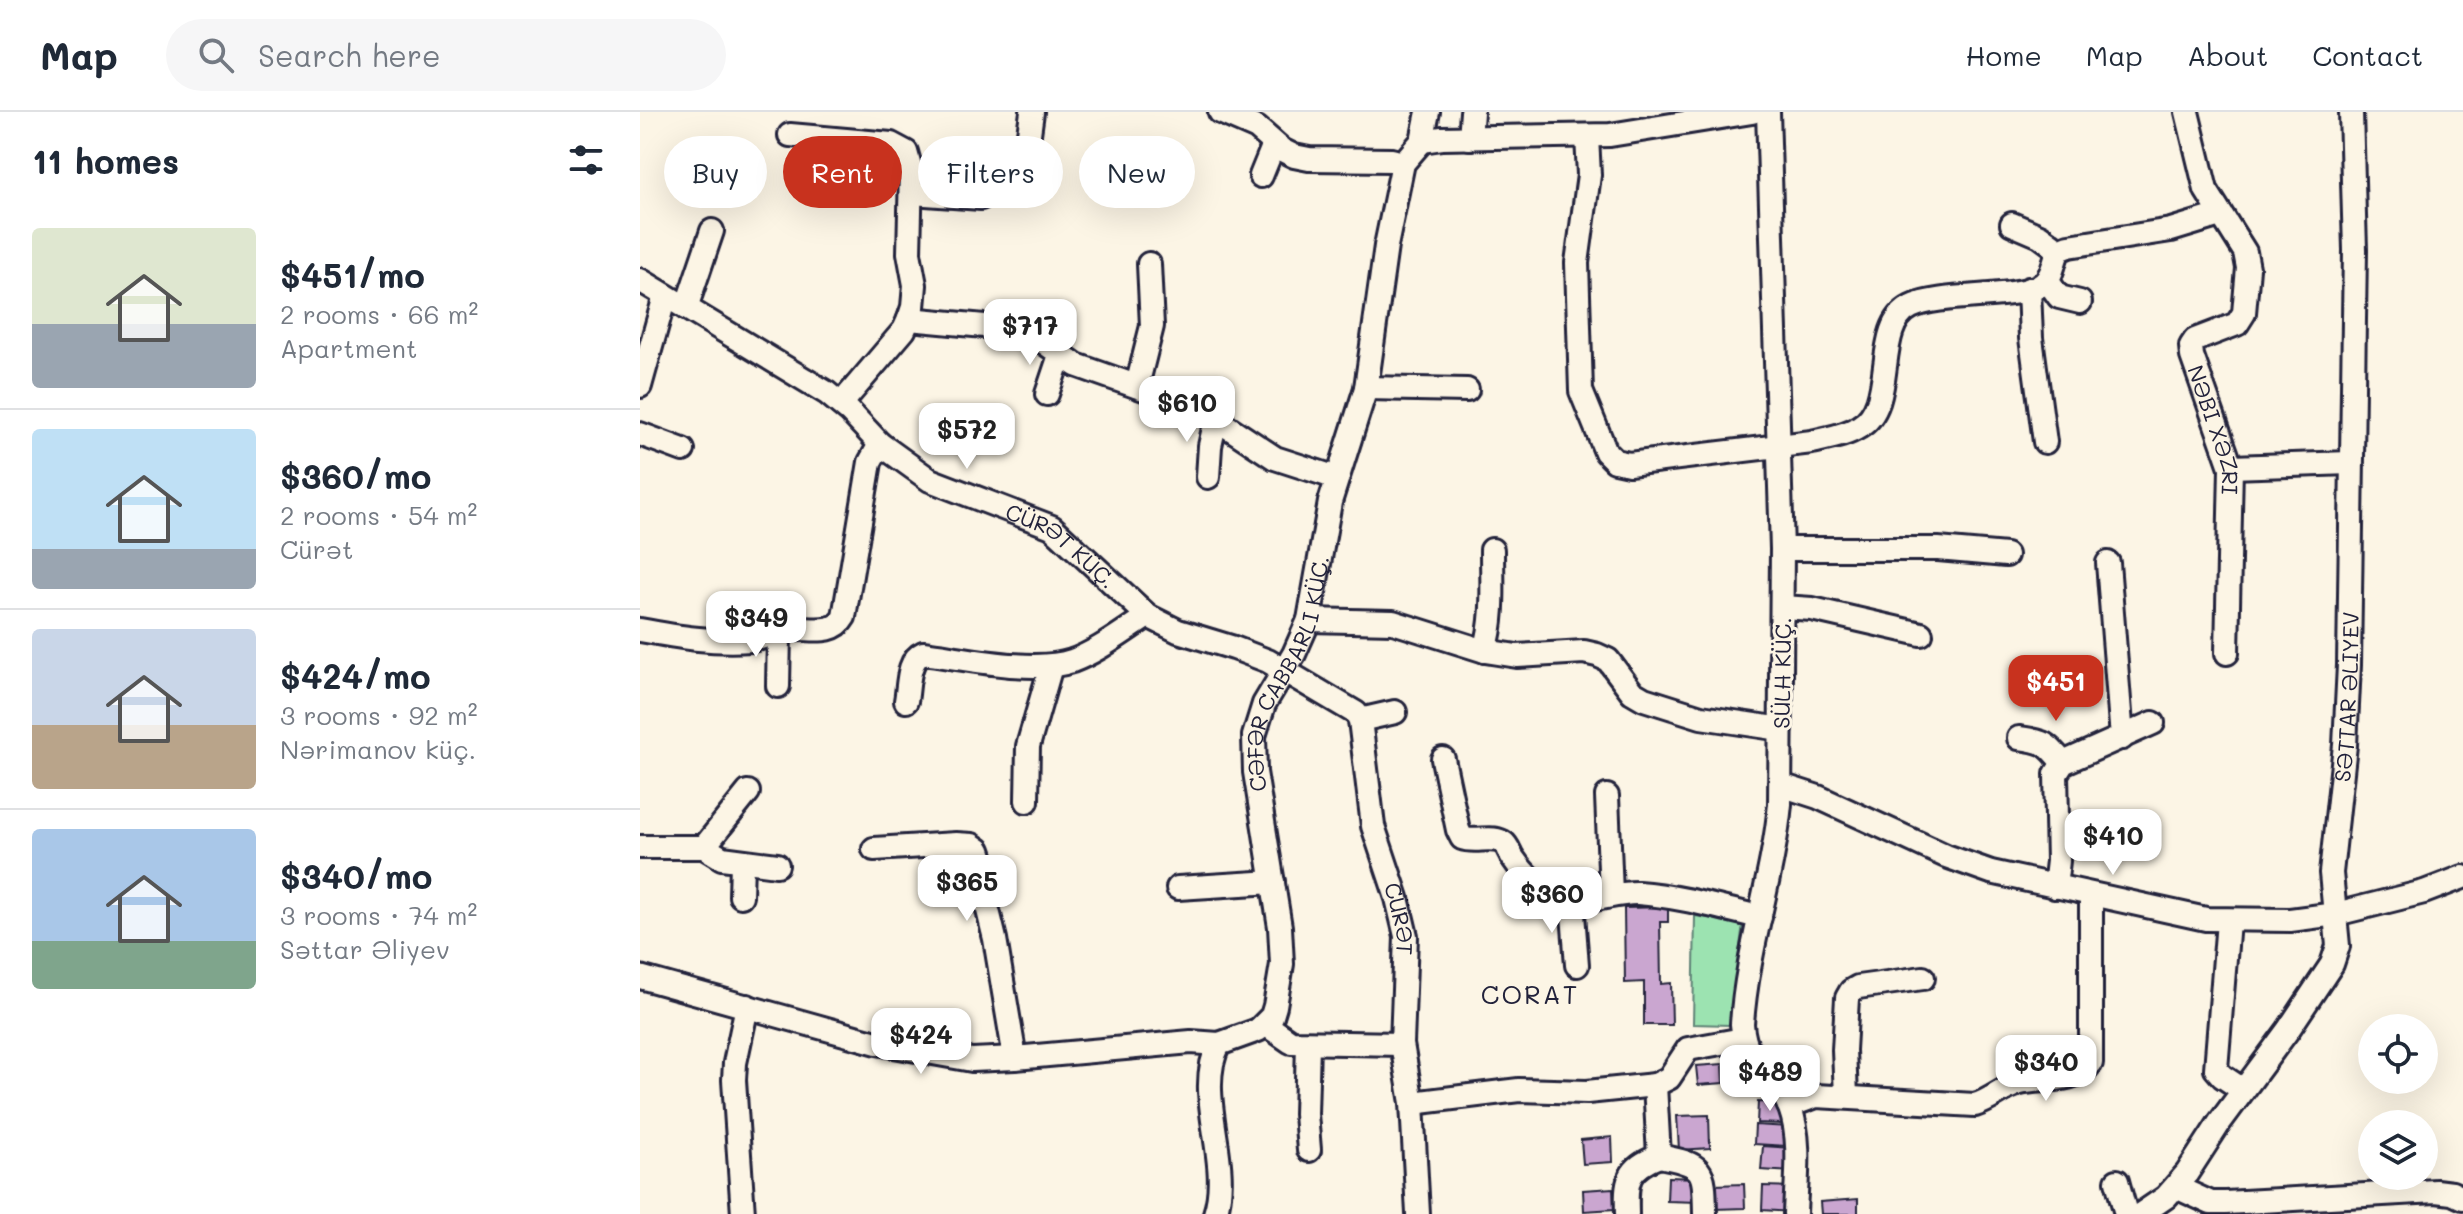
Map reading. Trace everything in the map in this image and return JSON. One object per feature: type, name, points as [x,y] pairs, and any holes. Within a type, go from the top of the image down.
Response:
[{"type":"street","points":[[1029,136],[1032,112]]},
{"type":"street","points":[[1220,112],[1257,128],[1274,144],[1294,156],[1403,163]]},
{"type":"street","points":[[640,977],[912,1051],[972,1060],[1191,1042],[1219,1044],[1249,1034],[1265,1024],[1275,1006],[1282,964],[1280,927],[1255,772],[1254,736],[1264,704],[1285,671],[1309,620],[1325,520],[1366,388],[1386,246],[1403,163],[1422,141],[1428,112]]},
{"type":"street","points":[[1470,138],[1472,112]]},
{"type":"street","points":[[1422,141],[1587,137],[1638,132],[1752,112]]},
{"type":"street","name":"SÜLH KÜÇ.","points":[[1743,1039],[1744,1008],[1776,844],[1781,785],[1783,607],[1780,444],[1768,112]]},
{"type":"street","name":"NƏBI XƏZRI","points":[[2187,112],[2206,190],[2245,252],[2248,268],[2244,313],[2237,324],[2195,340],[2191,346],[2231,467],[2227,653]]},
{"type":"street","name":"SƏTTAR ƏLIYEV","points":[[2141,1214],[2176,1187],[2288,1030],[2332,964],[2338,946],[2331,873],[2345,745],[2349,665],[2355,250],[2351,112]]},
{"type":"street","points":[[790,135],[899,146],[910,159],[909,253],[916,294],[909,319],[904,330],[841,404]]},
{"type":"street","points":[[1587,137],[1588,184],[1577,263],[1581,391],[1606,452],[1615,461],[1629,464],[1812,442],[1860,427],[1870,418],[1878,403],[1892,329],[1899,316],[1910,307],[2038,284],[2059,297],[2080,302]]},
{"type":"street","points":[[1261,176],[1274,144]]},
{"type":"street","points":[[912,193],[918,193]]},
{"type":"street","points":[[2045,442],[2031,338],[2038,284],[2059,250],[2194,225],[2220,215]]},
{"type":"street","points":[[2012,224],[2040,236],[2059,250]]},
{"type":"street","points":[[686,308],[712,231]]},
{"type":"street","points":[[1137,386],[1152,326],[1149,264]]},
{"type":"street","name":"CÜRƏT KÜÇ.","points":[[640,280],[814,385],[841,404],[880,444],[910,468],[945,488],[1052,527],[1148,616],[1178,631],[1234,648],[1285,671]]},
{"type":"street","points":[[640,386],[665,296]]},
{"type":"street","points":[[909,319],[1006,328],[1035,336],[1076,365],[1184,402],[1275,458],[1337,478]]},
{"type":"street","points":[[1047,394],[1060,355]]},
{"type":"street","points":[[1366,388],[1467,390]]},
{"type":"street","points":[[1208,477],[1216,419]]},
{"type":"street","points":[[640,434],[683,450]]},
{"type":"street","points":[[640,630],[709,641],[754,639],[779,632],[839,626],[844,617],[870,462],[880,444]]},
{"type":"street","points":[[2231,467],[2350,463]]},
{"type":"street","points":[[1782,549],[1938,549],[2006,555]]},
{"type":"street","points":[[1485,651],[1493,609],[1492,550]]},
{"type":"street","points":[[2108,563],[2122,738]]},
{"type":"street","points":[[1783,607],[1812,609],[1921,634]]},
{"type":"street","points":[[906,701],[917,655],[923,653],[1051,666],[1085,655],[1148,616]]},
{"type":"street","points":[[1309,620],[1393,622],[1485,651],[1517,656],[1584,652],[1597,655],[1608,660],[1632,692],[1644,699],[1713,720],[1781,729]]},
{"type":"street","points":[[778,686],[779,632]]},
{"type":"street","points":[[1027,801],[1028,746],[1051,666]]},
{"type":"street","points":[[1285,671],[1349,707],[1360,720],[1395,712]]},
{"type":"street","name":"CÜRƏT","points":[[1360,720],[1373,826],[1406,936],[1402,1044],[1412,1103],[1418,1214]]},
{"type":"street","points":[[2055,887],[2058,861],[2056,774],[2063,763],[2153,723]]},
{"type":"street","points":[[2019,738],[2041,740],[2063,763]]},
{"type":"street","points":[[1443,759],[1462,838],[1505,843],[1518,865],[1557,898],[1572,901],[1611,894],[1656,895],[1760,917]]},
{"type":"street","points":[[1781,785],[1818,797],[1965,864],[2186,916],[2228,921],[2290,920],[2336,914],[2424,892],[2463,877]]},
{"type":"street","points":[[704,847],[748,792]]},
{"type":"street","points":[[1607,796],[1611,894]]},
{"type":"street","points":[[874,849],[956,844],[972,845],[979,850],[1015,1058]]},
{"type":"street","points":[[640,847],[704,847],[722,858],[742,863],[777,865]]},
{"type":"street","points":[[741,896],[742,863]]},
{"type":"street","points":[[1178,888],[1273,882]]},
{"type":"street","points":[[1789,1106],[1816,1096],[1975,1105],[2018,1084],[2071,1076],[2086,1070],[2091,1063],[2091,896]]},
{"type":"street","points":[[1572,901],[1577,965]]},
{"type":"street","points":[[2228,921],[2216,1069],[2243,1090]]},
{"type":"street","points":[[1846,1096],[1844,1050],[1847,998],[1851,991],[1858,987],[1923,978]]},
{"type":"street","points":[[743,1214],[734,1080],[747,1006]]},
{"type":"street","points":[[1265,1024],[1282,1038],[1308,1044],[1402,1044]]},
{"type":"street","points":[[1412,1103],[1519,1090],[1587,1092],[1655,1085],[1669,1078],[1688,1049],[1743,1039],[1751,1058],[1780,1090],[1789,1106],[1796,1150],[1795,1214]]},
{"type":"street","points":[[1215,1214],[1222,1183],[1212,1090],[1213,1064],[1219,1044]]},
{"type":"street","points":[[1308,1044],[1306,1114],[1309,1150]]},
{"type":"street","points":[[1655,1085],[1659,1156]]},
{"type":"street","points":[[1627,1214],[1626,1187],[1629,1178],[1643,1162],[1659,1156],[1683,1160],[1698,1168],[1704,1180],[1705,1214]]},
{"type":"street","points":[[2117,1181],[2126,1214]]},
{"type":"street","points":[[2176,1187],[2214,1208],[2436,1191],[2463,1198]]},
{"type":"green space","points":[[1695,916],[1743,923],[1730,1025],[1693,1024]]},
{"type":"building","points":[[1668,907],[1668,922],[1660,922],[1661,984],[1671,983],[1672,1025],[1644,1025],[1644,982],[1625,983],[1624,908]]},
{"type":"building","points":[[1747,1059],[1748,1079],[1732,1080],[1731,1060]]},
{"type":"building","points":[[1723,1064],[1724,1083],[1698,1085],[1696,1066]]},
{"type":"building","points":[[1758,1102],[1784,1103],[1783,1124],[1757,1123]]},
{"type":"building","points":[[1709,1115],[1710,1148],[1679,1150],[1677,1116]]},
{"type":"building","points":[[1755,1125],[1789,1127],[1788,1146],[1754,1144]]},
{"type":"building","points":[[1612,1137],[1613,1162],[1583,1164],[1581,1140]]},
{"type":"building","points":[[1763,1146],[1793,1148],[1792,1172],[1761,1170]]},
{"type":"building","points":[[1668,1177],[1698,1178],[1698,1202],[1667,1201]]},
{"type":"building","points":[[1744,1184],[1745,1208],[1714,1209],[1714,1185]]},
{"type":"building","points":[[1763,1186],[1794,1187],[1793,1212],[1762,1210]]},
{"type":"building","points":[[1613,1188],[1614,1209],[1584,1211],[1583,1190]]},
{"type":"building","points":[[1858,1199],[1858,1214],[1821,1214],[1820,1202]]},
{"type":"district","name":"CORAT","points":[[1530,994]]}]
